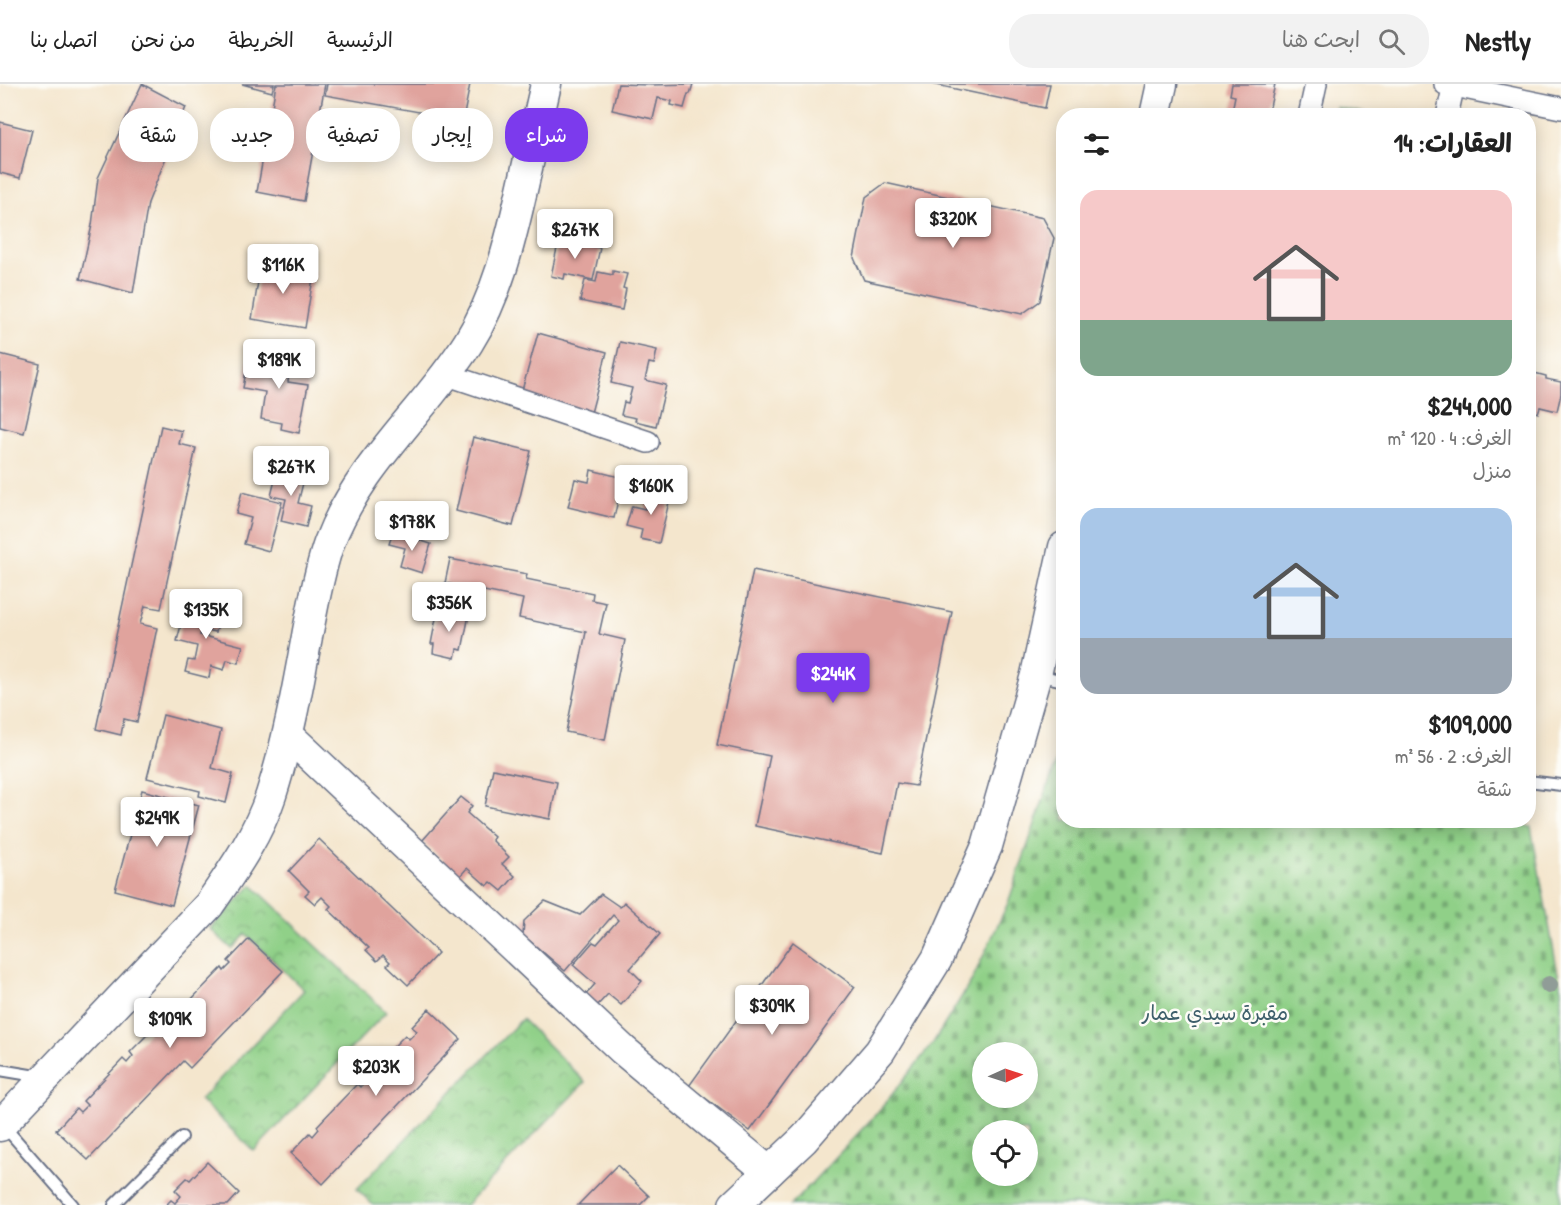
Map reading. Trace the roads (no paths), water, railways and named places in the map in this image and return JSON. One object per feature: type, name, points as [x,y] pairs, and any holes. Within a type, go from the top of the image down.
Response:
[{"type":"street","points":[[1,1124],[209,905],[237,865],[255,832],[270,796],[288,735],[315,597],[329,544],[346,509],[369,471],[392,437],[421,405],[468,343],[489,305],[510,242],[546,84]]},
{"type":"street","points":[[1157,108],[1162,84]]},
{"type":"street","points":[[1311,108],[1317,84]]},
{"type":"street","points":[[1448,108],[1451,85],[1561,108]]},
{"type":"street","points":[[445,374],[648,442]]},
{"type":"street","points":[[734,1205],[804,1139],[880,1051],[937,959],[987,846],[1050,678],[1056,622]]},
{"type":"street","points":[[288,735],[623,1050],[769,1172]]},
{"type":"lane","points":[[1536,782],[1561,785]]},
{"type":"lane","points":[[0,1070],[45,1077]]},
{"type":"lane","points":[[1,1124],[73,1205]]},
{"type":"lane","points":[[114,1205],[182,1137]]},
{"type":"park label","name":"مقبرة سيدي عمار","points":[[1215,1013]]}]
